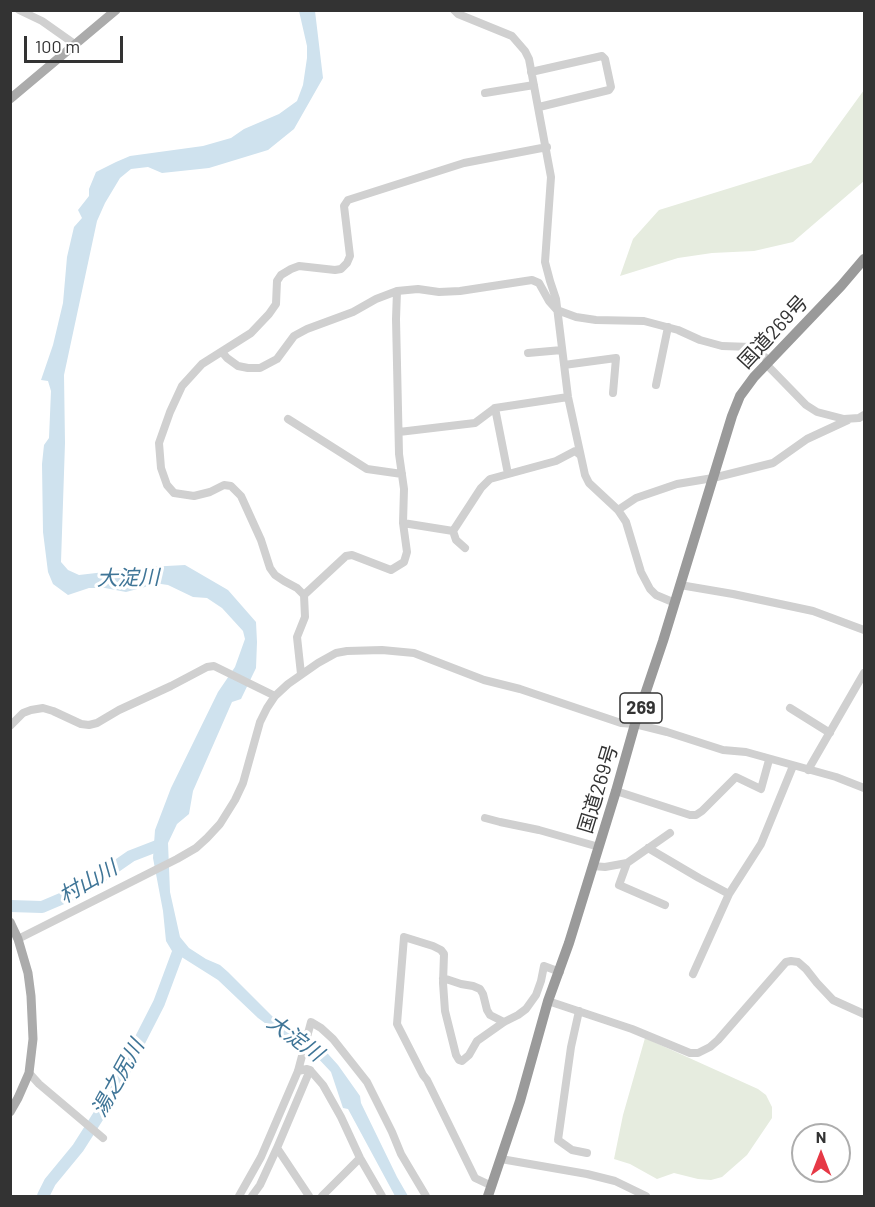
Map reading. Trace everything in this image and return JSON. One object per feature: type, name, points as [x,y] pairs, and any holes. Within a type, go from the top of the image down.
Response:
[{"type":"highway","name":"国道269号","points":[[490,1191],[740,396],[754,377],[842,286],[864,259]]},
{"type":"main road","points":[[10,99],[116,10]]},
{"type":"main road","points":[[10,1112],[29,1073],[33,1039],[27,973],[18,939],[11,925]]},
{"type":"street","points":[[19,10],[42,21],[76,45]]},
{"type":"street","points":[[454,10],[458,14],[512,36],[525,51],[539,107],[551,177],[545,262],[556,299],[568,397],[585,475],[589,483],[618,510],[626,522],[641,572],[650,590],[675,603]]},
{"type":"street","points":[[531,72],[602,56],[605,59],[611,87],[609,90],[539,107]]},
{"type":"street","points":[[485,93],[534,85]]},
{"type":"street","points":[[301,674],[297,637],[305,617],[304,595],[275,575],[270,568],[261,540],[241,496],[231,486],[224,485],[194,496],[174,494],[167,485],[161,468],[159,443],[170,412],[182,387],[202,364],[251,333],[269,314],[276,304],[277,281],[280,275],[299,266],[335,270],[341,269],[347,263],[350,256],[344,206],[348,200],[464,163],[547,147]]},
{"type":"street","points":[[222,352],[238,366],[260,368],[277,359],[294,336],[398,291],[418,289],[439,292],[460,291],[531,280],[538,283],[557,310],[576,317],[596,320],[644,321],[678,330],[700,340],[722,346],[751,347],[766,358],[767,364],[806,405],[818,412],[835,417],[860,418]]},
{"type":"street","points":[[304,595],[346,556],[352,555],[391,570],[404,562],[407,552],[403,523],[404,489],[399,454],[396,319],[398,291]]},
{"type":"street","points":[[656,385],[668,327]]},
{"type":"street","points":[[528,352],[562,350]]},
{"type":"street","points":[[564,365],[616,358],[613,393]]},
{"type":"street","points":[[399,432],[475,423],[495,408],[568,397]]},
{"type":"street","points":[[495,408],[508,474]]},
{"type":"street","points":[[618,510],[636,498],[677,484],[713,478],[773,463],[807,439],[860,418]]},
{"type":"street","points":[[288,419],[367,469],[402,474]]},
{"type":"street","points":[[453,531],[481,488],[490,479],[556,461],[575,451],[580,455]]},
{"type":"street","points":[[403,523],[453,531]]},
{"type":"street","points":[[453,531],[456,540],[465,548]]},
{"type":"street","points":[[680,585],[813,611],[864,630]]},
{"type":"street","points":[[18,939],[177,860],[196,848],[220,824],[236,800],[260,722],[275,696],[301,674],[336,653],[358,650],[414,653],[484,680],[520,689],[621,723],[636,724],[667,732],[723,750],[746,752],[836,777],[864,789]]},
{"type":"street","points":[[10,726],[23,713],[43,708],[81,724],[97,723],[207,667],[214,666],[275,696]]},
{"type":"street","points":[[808,770],[864,673]]},
{"type":"street","points":[[790,708],[830,733]]},
{"type":"street","points":[[616,791],[696,815],[736,777],[761,789],[769,760]]},
{"type":"street","points":[[693,974],[729,894],[761,844],[793,766]]},
{"type":"street","points":[[485,818],[599,847]]},
{"type":"street","points":[[593,866],[605,867],[627,863],[670,833]]},
{"type":"street","points":[[648,848],[729,894]]},
{"type":"street","points":[[627,863],[619,885],[665,905]]},
{"type":"street","points":[[490,1191],[475,1178],[397,1024],[404,937],[441,950],[444,954],[443,978],[446,1011],[456,1055],[462,1061],[469,1055],[477,1041],[526,1008],[536,994],[544,966],[560,972]]},
{"type":"street","points":[[548,1001],[632,1029],[690,1053],[698,1053],[718,1040],[786,962],[791,960],[798,962],[806,969],[833,1000],[864,1014]]},
{"type":"street","points":[[443,978],[480,989],[490,1015],[504,1022]]},
{"type":"street","points":[[579,1011],[571,1047],[558,1140],[572,1150],[587,1153]]},
{"type":"street","points":[[239,1197],[261,1157],[299,1069],[311,1022],[333,1039],[367,1082],[401,1154],[426,1197]]},
{"type":"street","points":[[299,1069],[310,1070],[323,1085],[382,1197]]},
{"type":"street","points":[[252,1197],[278,1148],[310,1070]]},
{"type":"street","points":[[29,1073],[103,1138]]},
{"type":"street","points":[[278,1148],[309,1197]]},
{"type":"street","points":[[322,1197],[360,1158]]},
{"type":"street","points":[[501,1159],[615,1181],[646,1197]]},
{"type":"shaded area","points":[[864,90],[864,181],[793,242],[754,251],[712,253],[678,258],[620,276],[633,239],[659,210],[811,163]]},
{"type":"shaded area","points":[[645,1038],[758,1089],[766,1095],[772,1107],[772,1118],[747,1155],[722,1177],[711,1180],[698,1179],[674,1173],[657,1179],[630,1164],[614,1159],[623,1115]]},
{"type":"water","name":"大淀川","points":[[299,11],[315,11],[323,78],[294,129],[268,150],[209,168],[162,173],[148,167],[131,169],[120,178],[97,221],[64,375],[65,443],[61,562],[68,570],[79,575],[185,565],[228,590],[256,622],[256,668],[241,699],[232,702],[193,791],[189,814],[177,824],[168,843],[170,892],[180,937],[189,948],[220,965],[280,1024],[320,1045],[338,1065],[360,1096],[361,1103],[408,1196],[395,1196],[348,1109],[343,1108],[331,1072],[314,1054],[258,1018],[218,980],[172,951],[166,941],[153,858],[155,830],[171,788],[218,692],[235,667],[245,639],[243,631],[222,608],[207,598],[193,597],[168,585],[154,583],[126,592],[89,588],[68,595],[53,584],[48,572],[43,532],[42,464],[44,445],[49,438],[51,391],[48,381],[41,380],[53,345],[63,303],[67,257],[74,227],[82,218],[78,210],[89,196],[89,189],[96,172],[130,156],[203,146],[231,138],[244,129],[279,114],[297,101],[303,85],[307,58],[307,46]]},
{"type":"waterway","name":"村山川","points":[[10,906],[42,907],[82,890],[131,856],[162,844]]},
{"type":"waterway","name":"湯之尻川","points":[[43,1196],[50,1182],[78,1148],[113,1093],[159,1003],[178,952]]}]
